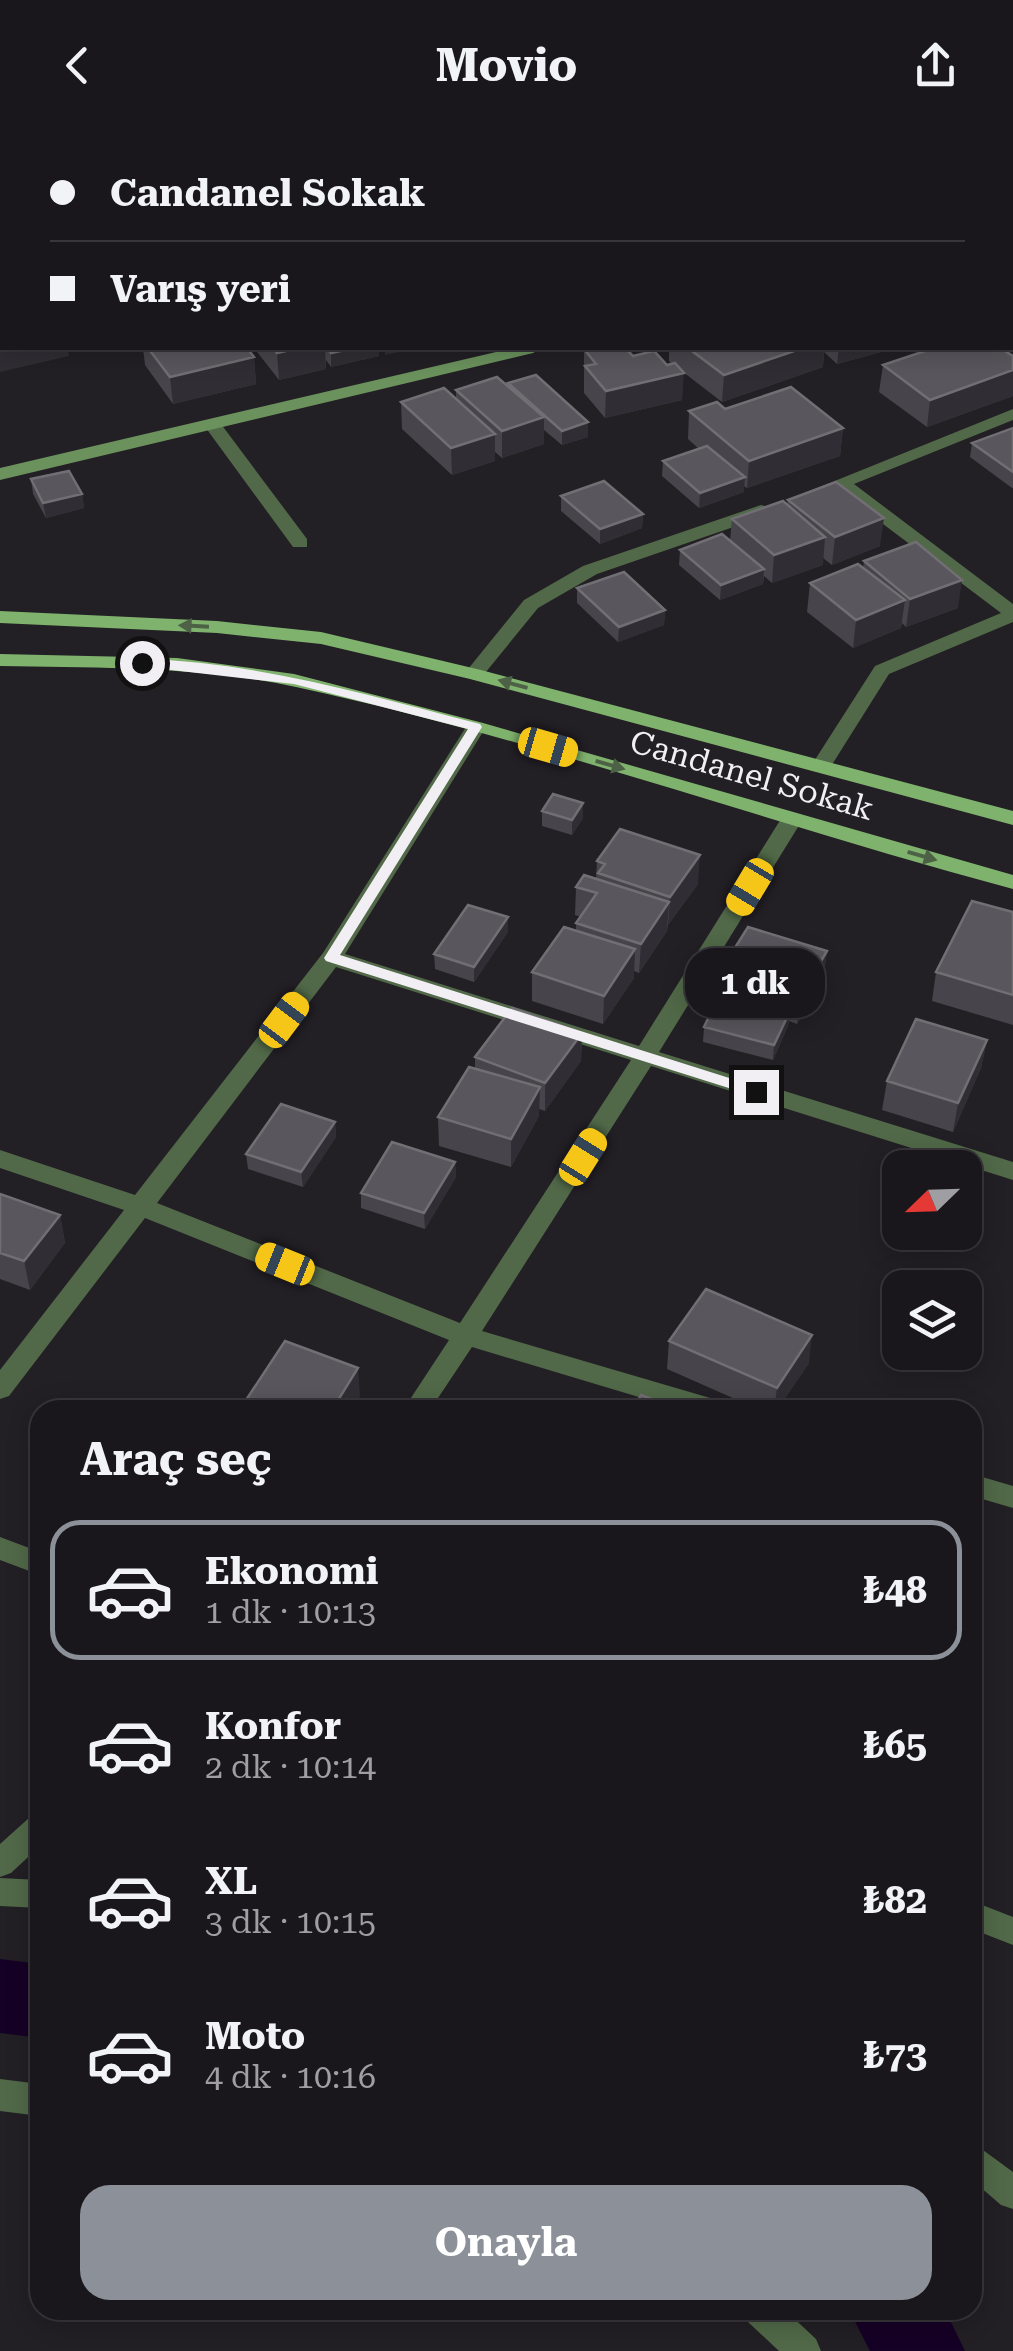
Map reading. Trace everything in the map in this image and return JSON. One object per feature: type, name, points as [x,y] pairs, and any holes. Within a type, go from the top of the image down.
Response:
[{"type":"main road","points":[[0,616],[217,627],[320,638],[474,674],[1013,818]]},
{"type":"main road","name":"Candanel Sokak","points":[[0,660],[177,664],[294,680],[476,727],[1013,882]]},
{"type":"street","points":[[0,474],[525,350]]},
{"type":"street","points":[[474,674],[531,604],[590,570],[842,484],[1013,414]]},
{"type":"street","points":[[212,424],[300,542]]},
{"type":"street","points":[[822,766],[882,670],[1013,614],[842,484]]},
{"type":"street","points":[[0,1389],[331,958],[476,727]]},
{"type":"street","points":[[422,1400],[646,1057],[792,819]]},
{"type":"street","points":[[331,958],[1013,1171]]},
{"type":"street","points":[[0,1159],[142,1207],[464,1335],[683,1400]]},
{"type":"street","points":[[982,1489],[1013,1497]]},
{"type":"street","points":[[0,1548],[30,1560]]},
{"type":"street","points":[[0,1863],[30,1836]]},
{"type":"street","points":[[0,1892],[30,1894]]},
{"type":"street","points":[[982,1918],[1013,1931]]},
{"type":"street","points":[[0,2095],[30,2099]]},
{"type":"street","points":[[982,2167],[1013,2193]]},
{"type":"street","points":[[771,2320],[804,2351]]},
{"type":"building","points":[[150,350],[249,350],[254,357],[170,377]]},
{"type":"building","points":[[585,350],[627,350],[633,356],[654,351],[667,365],[675,363],[684,373],[606,391],[585,366],[596,364]]},
{"type":"building","points":[[691,350],[797,350],[724,375]]},
{"type":"building","points":[[928,350],[1003,350],[1013,356],[1013,370],[930,400],[883,365]]},
{"type":"building","points":[[536,375],[588,422],[562,431],[508,383]]},
{"type":"building","points":[[497,377],[544,417],[502,431],[456,390]]},
{"type":"building","points":[[791,387],[843,428],[749,461],[689,411],[717,402],[725,409]]},
{"type":"building","points":[[444,388],[495,434],[451,448],[401,402]]},
{"type":"building","points":[[1013,428],[1013,472],[972,443]]},
{"type":"building","points":[[707,446],[745,477],[700,493],[663,461]]},
{"type":"building","points":[[69,471],[82,494],[43,503],[31,479]]},
{"type":"building","points":[[604,481],[643,514],[600,529],[561,496]]},
{"type":"building","points":[[836,482],[884,518],[835,537],[788,500]]},
{"type":"building","points":[[783,501],[825,537],[774,555],[732,519]]},
{"type":"building","points":[[722,534],[764,569],[721,585],[680,550]]},
{"type":"building","points":[[916,542],[962,580],[910,599],[864,561]]},
{"type":"building","points":[[858,564],[905,600],[856,620],[810,583]]},
{"type":"building","points":[[624,572],[665,610],[619,627],[577,588]]},
{"type":"building","points":[[553,794],[583,803],[572,820],[542,811]]},
{"type":"building","points":[[620,829],[700,855],[670,897],[598,873],[605,864],[597,861]]},
{"type":"building","points":[[584,875],[669,902],[641,944],[576,923],[597,893],[576,887]]},
{"type":"building","points":[[972,901],[1013,912],[1013,995],[936,972]]},
{"type":"building","points":[[468,905],[508,917],[474,967],[434,954]]},
{"type":"building","points":[[564,927],[635,949],[604,996],[532,972]]},
{"type":"building","points":[[748,927],[827,951],[801,995],[721,970]]},
{"type":"building","points":[[720,993],[790,1011],[774,1045],[704,1027]]},
{"type":"building","points":[[512,1008],[582,1033],[545,1083],[475,1057]]},
{"type":"building","points":[[916,1019],[987,1040],[958,1103],[887,1081]]},
{"type":"building","points":[[469,1067],[540,1087],[511,1139],[438,1117]]},
{"type":"building","points":[[281,1104],[335,1122],[301,1172],[246,1154]]},
{"type":"building","points":[[392,1142],[455,1162],[424,1213],[361,1193]]},
{"type":"building","points":[[0,1194],[60,1215],[24,1261],[0,1253]]},
{"type":"building","points":[[706,1289],[812,1335],[777,1388],[669,1341]]},
{"type":"building","points":[[285,1341],[358,1368],[338,1400],[246,1400]]},
{"type":"waterway","points":[[0,1996],[30,2000]]},
{"type":"waterway","points":[[899,2320],[922,2351]]},
{"type":"route","points":[[142,663],[294,680],[476,727],[331,958],[756,1092]]}]
